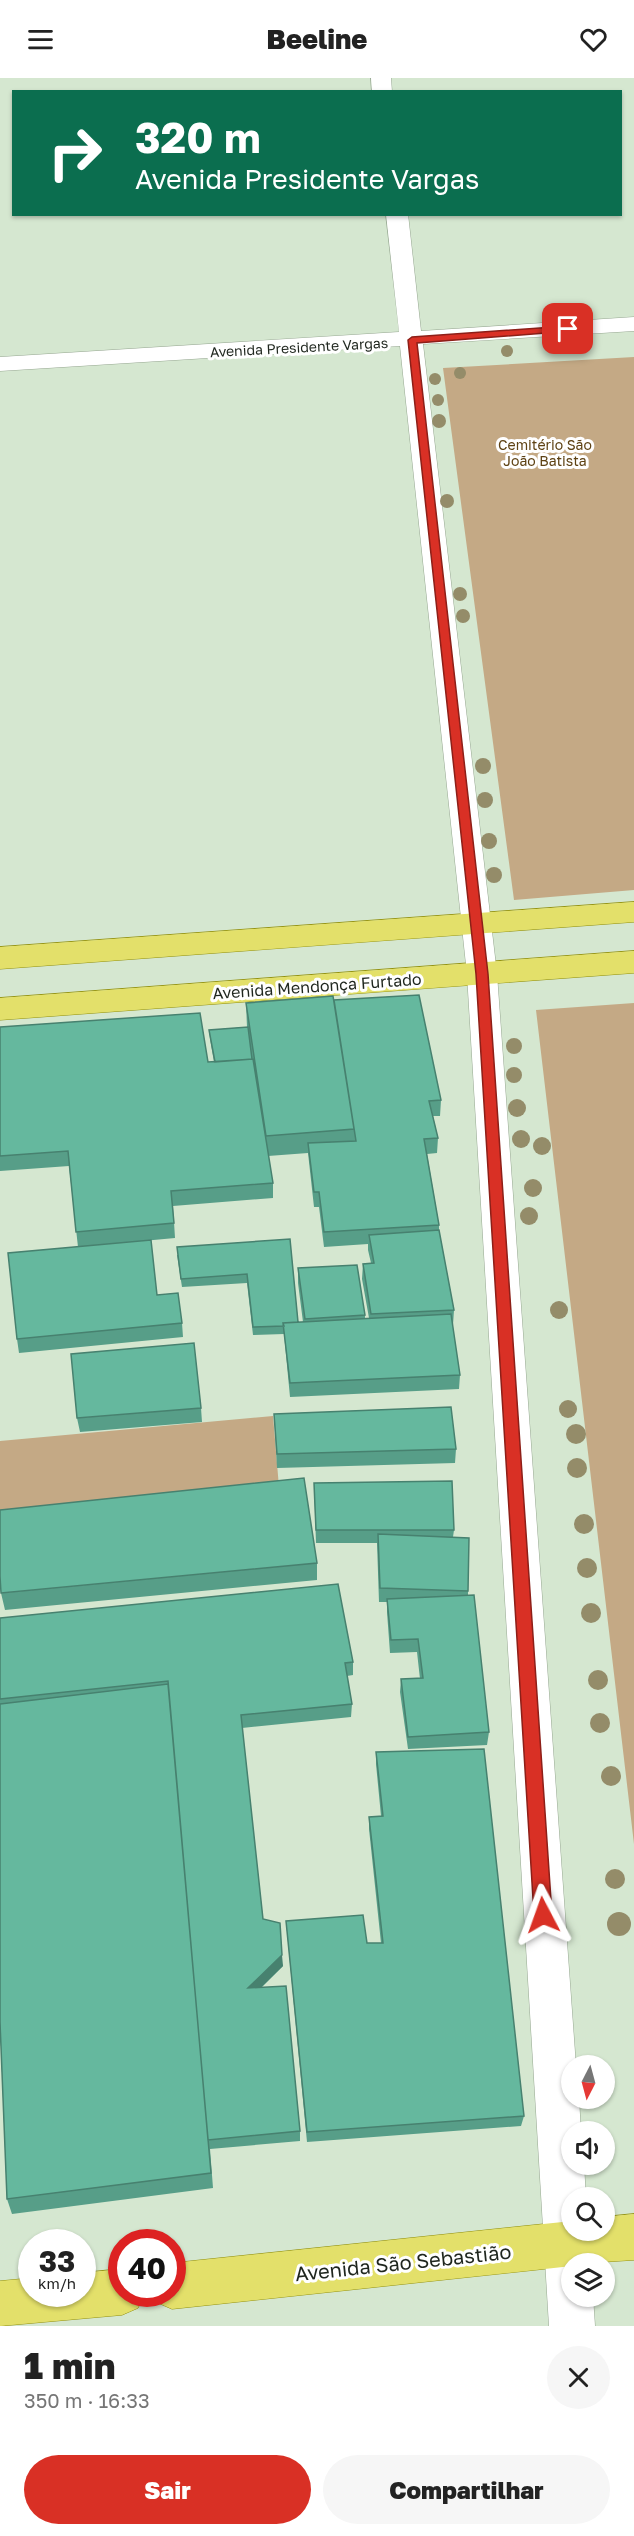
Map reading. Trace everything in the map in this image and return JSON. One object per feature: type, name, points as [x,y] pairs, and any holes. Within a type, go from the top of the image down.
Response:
[{"type":"main road","points":[[0,958],[634,912]]},
{"type":"main road","name":"Avenida Mendonça Furtado","points":[[0,1009],[634,962]]},
{"type":"main road","name":"Avenida São Sebastião","points":[[186,2285],[634,2237]]},
{"type":"main road","points":[[0,2304],[108,2293]]},
{"type":"street","points":[[397,216],[482,974],[564,2245],[572,2326]]},
{"type":"street","name":"Avenida Presidente Vargas","points":[[0,364],[412,340],[634,324]]},
{"type":"green space","name":"Cemitério São João Batista","points":[[634,357],[634,890],[514,900],[443,368]]},
{"type":"green space","points":[[634,1003],[634,1844],[536,1010]]},
{"type":"green space","points":[[273,1416],[280,1499],[0,1528],[0,1441]]},
{"type":"building","points":[[419,995],[441,1100],[429,1101],[438,1138],[424,1139],[439,1225],[324,1232],[319,1192],[314,1192],[308,1143],[356,1141],[334,1000]]},
{"type":"building","points":[[333,996],[354,1129],[266,1136],[246,1003]]},
{"type":"building","points":[[200,1013],[208,1062],[253,1059],[273,1183],[171,1191],[174,1223],[76,1232],[68,1151],[0,1156],[0,1027]]},
{"type":"building","points":[[248,1027],[252,1059],[215,1062],[209,1030]]},
{"type":"building","points":[[439,1230],[454,1310],[371,1314],[363,1264],[374,1263],[369,1235]]},
{"type":"building","points":[[290,1239],[298,1322],[283,1323],[284,1326],[253,1327],[247,1274],[181,1279],[177,1247]]},
{"type":"building","points":[[151,1240],[157,1295],[178,1293],[182,1323],[17,1339],[8,1253]]},
{"type":"building","points":[[357,1265],[365,1315],[305,1319],[298,1268]]},
{"type":"building","points":[[451,1314],[460,1375],[290,1383],[283,1323]]},
{"type":"building","points":[[194,1343],[201,1408],[77,1418],[71,1354]]},
{"type":"building","points":[[451,1407],[456,1449],[277,1454],[274,1414]]},
{"type":"building","points":[[304,1478],[317,1563],[1,1593],[0,1510]]},
{"type":"building","points":[[452,1481],[454,1530],[316,1530],[314,1483]]},
{"type":"building","points":[[378,1534],[469,1538],[468,1591],[380,1588]]},
{"type":"building","points":[[338,1584],[353,1662],[345,1663],[352,1704],[241,1715],[263,1919],[280,1923],[282,1955],[248,1988],[286,1986],[300,2131],[208,2140],[168,1681],[0,1699],[0,1618]]},
{"type":"building","points":[[474,1595],[489,1732],[408,1737],[401,1679],[423,1678],[418,1639],[391,1640],[387,1599]]},
{"type":"building","points":[[168,1684],[211,2173],[7,2199],[0,2022],[0,1704]]},
{"type":"building","points":[[484,1749],[524,2116],[307,2132],[286,1921],[363,1915],[367,1943],[383,1943],[369,1817],[383,1816],[376,1752]]},
{"type":"route","points":[[543,1915],[482,974],[412,340],[568,329]]}]
